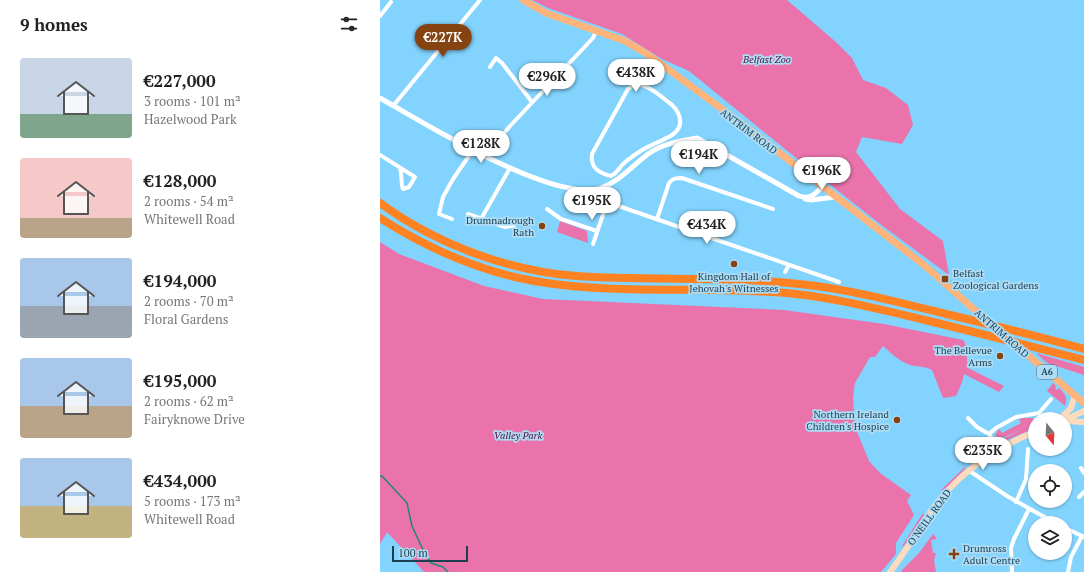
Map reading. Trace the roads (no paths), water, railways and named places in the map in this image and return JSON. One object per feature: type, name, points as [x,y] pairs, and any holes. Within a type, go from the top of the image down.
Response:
[{"type":"highway","points":[[380,203],[449,244],[474,254],[518,267],[575,276],[744,280],[801,284],[881,298],[1010,329],[1084,349]]},
{"type":"highway","points":[[380,218],[414,238],[456,257],[490,270],[534,281],[588,287],[737,290],[798,294],[879,309],[1084,360]]},
{"type":"main road","name":"ANTRIM ROAD","points":[[523,0],[546,13],[625,42],[647,54],[745,126],[924,265],[1084,403]]},
{"type":"main road","points":[[1067,412],[1071,408],[1075,395]]},
{"type":"main road","points":[[1072,418],[1084,412]]},
{"type":"main road","points":[[1072,421],[1084,422]]},
{"type":"main road","name":"O'NEILL ROAD","points":[[890,572],[936,504],[968,470],[998,449],[1028,435]]},
{"type":"street","points":[[393,106],[480,0]]},
{"type":"street","points":[[380,16],[391,2]]},
{"type":"street","points":[[485,156],[532,102],[593,38],[596,31]]},
{"type":"street","points":[[490,67],[496,58],[502,63],[532,102]]},
{"type":"street","points":[[635,84],[642,84],[671,104],[679,112],[680,122],[676,132],[671,136],[649,146],[629,160],[622,165],[617,173],[611,176],[602,174],[594,167],[591,161],[592,154],[628,89],[635,84]]},
{"type":"street","points":[[380,98],[473,150],[510,168],[568,188],[593,190],[612,184],[648,154],[661,147],[681,141],[699,139],[799,196],[811,200],[836,197]]},
{"type":"street","points":[[452,219],[439,214],[443,198],[453,179],[473,150]]},
{"type":"street","points":[[380,155],[415,177],[409,186],[403,189],[403,180],[400,168]]},
{"type":"street","points":[[629,160],[634,166]]},
{"type":"street","points":[[481,219],[510,168]]},
{"type":"street","points":[[657,219],[669,183],[672,179],[676,178],[682,178],[773,209]]},
{"type":"street","points":[[805,198],[813,196],[822,186]]},
{"type":"street","points":[[593,190],[598,199],[607,203],[839,282]]},
{"type":"street","points":[[593,244],[607,203]]},
{"type":"street","points":[[547,209],[561,219],[597,231]]},
{"type":"street","points":[[468,214],[505,227],[512,226]]},
{"type":"street","points":[[509,221],[518,232]]},
{"type":"street","points":[[785,272],[789,265]]},
{"type":"street","points":[[989,434],[996,428],[1016,417],[1039,413],[1051,399]]},
{"type":"street","points":[[968,418],[977,427],[989,434],[998,449]]},
{"type":"street","points":[[1016,502],[1026,479],[1028,449]]},
{"type":"street","points":[[1081,468],[1084,473]]},
{"type":"street","points":[[968,470],[987,484],[1042,516]]},
{"type":"street","points":[[1079,497],[1084,492]]},
{"type":"street","points":[[1012,572],[1011,548],[1029,509]]},
{"type":"street","points":[[1068,572],[1071,557],[1083,537],[1072,532]]},
{"type":"waterway","points":[[380,476],[382,476],[407,503],[412,526],[431,563],[443,567],[448,572]]},
{"type":"place","name":"Drumnadrough Rath","points":[[542,226]]},
{"type":"place","name":"Kingdom Hall of Jehovah's Witnesses","points":[[734,264]]},
{"type":"place","name":"Belfast Zoological Gardens","points":[[945,279]]},
{"type":"place","name":"The Bellevue Arms","points":[[1000,356]]},
{"type":"place","name":"Northern Ireland Children's Hospice","points":[[897,420]]},
{"type":"place","name":"Drumross Adult Centre","points":[[954,554]]},
{"type":"park label","name":"Belfast Zoo","points":[[767,59]]},
{"type":"park label","name":"Valley Park","points":[[518,435]]}]
